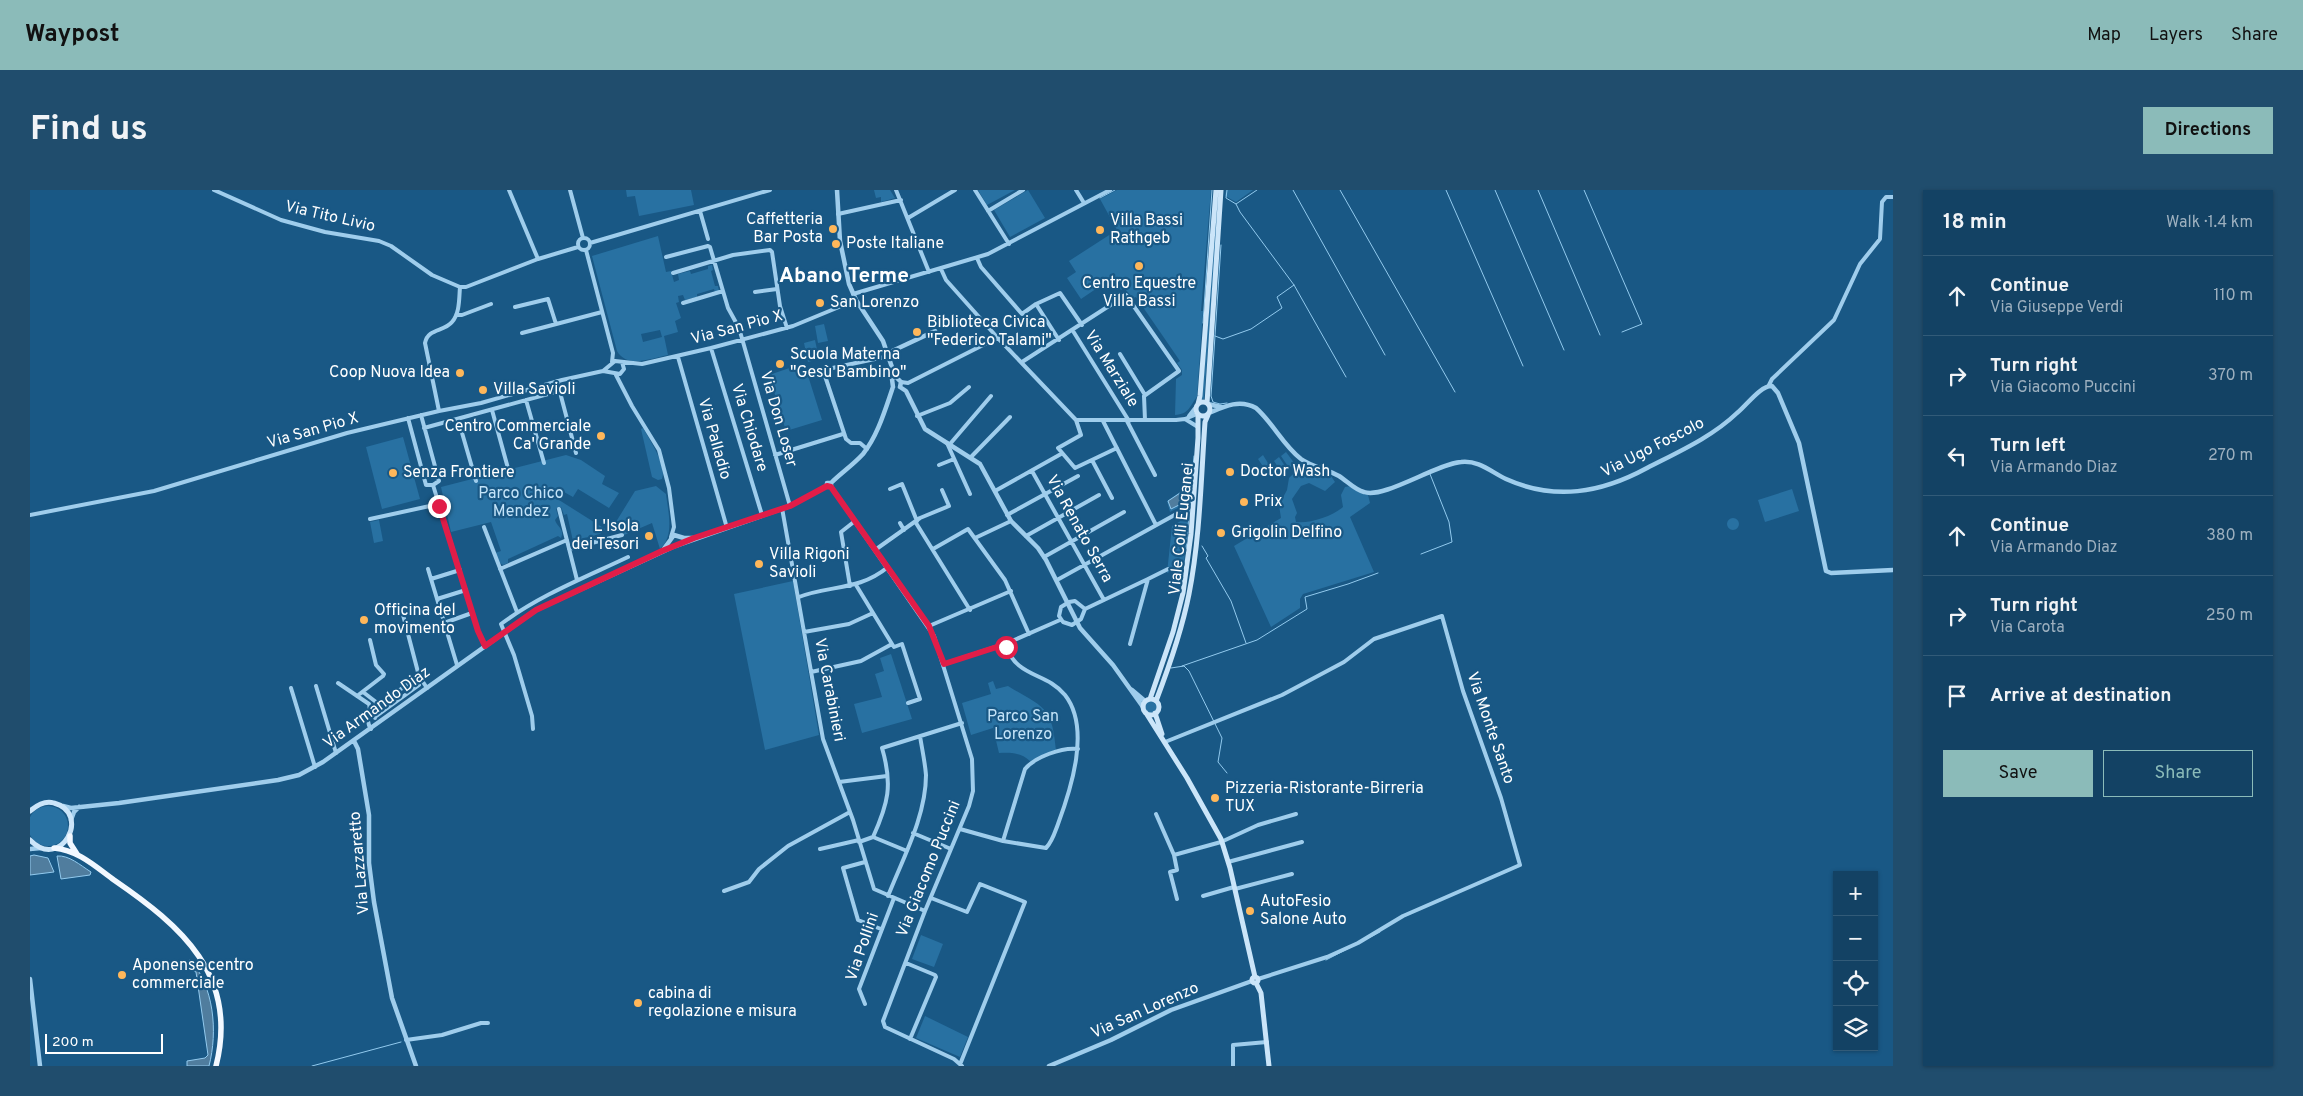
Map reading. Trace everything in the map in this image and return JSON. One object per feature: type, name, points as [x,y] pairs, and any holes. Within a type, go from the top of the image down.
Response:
[{"type":"highway","points":[[70,836],[70,843],[77,854]]},
{"type":"highway","points":[[54,848],[77,854],[158,911],[180,930],[199,955],[210,977],[220,1016],[219,1049],[216,1066]]},
{"type":"main road","name":"Viale Colli Euganei","points":[[1150,700],[1173,632],[1183,593],[1191,534],[1198,428],[1197,405],[1200,396],[1205,351],[1216,190]]},
{"type":"main road","name":"Viale Colli Euganei","points":[[1150,700],[1176,642],[1194,565],[1205,422],[1210,408],[1208,403],[1221,190]]},
{"type":"main road","points":[[1197,405],[1202,402],[1208,403]]},
{"type":"main road","points":[[1198,414],[1203,416],[1208,414]]},
{"type":"main road","points":[[1165,742],[1155,713],[1158,707],[1150,700],[1143,707],[1165,742],[1221,842],[1228,862],[1255,980],[1261,993],[1269,1066]]},
{"type":"main road","points":[[1146,713],[1155,713]]},
{"type":"main road","points":[[30,803],[55,803],[61,806],[71,820],[70,836],[66,842],[54,848],[42,848],[30,840]]},
{"type":"main road","points":[[30,811],[42,803]]},
{"type":"street","name":"Via Tito Livio","points":[[214,190],[281,220],[325,232],[379,241],[391,246],[432,275],[460,287]]},
{"type":"street","points":[[510,190],[538,259]]},
{"type":"street","points":[[570,190],[583,238],[587,239],[590,243]]},
{"type":"street","points":[[590,243],[770,190]]},
{"type":"street","points":[[837,190],[843,257],[856,300],[889,354],[895,376],[906,391],[917,416],[925,429],[971,457],[984,469],[1010,521],[1044,557],[1057,580],[1076,622],[1113,665],[1143,707]]},
{"type":"street","points":[[896,190],[929,272]]},
{"type":"street","points":[[908,218],[955,190]]},
{"type":"street","points":[[975,190],[1009,244]]},
{"type":"street","points":[[988,211],[1023,190]]},
{"type":"street","points":[[1076,190],[1084,203]]},
{"type":"street","points":[[854,294],[977,258],[1009,244],[1110,190]]},
{"type":"street","points":[[1893,197],[1886,197],[1882,202],[1880,239],[1860,264],[1834,320],[1772,379],[1769,386],[1774,387],[1778,393],[1799,443],[1826,571],[1835,574],[1893,570]]},
{"type":"street","points":[[838,214],[901,200]]},
{"type":"street","points":[[700,211],[708,239]]},
{"type":"street","points":[[578,247],[578,241],[583,238]]},
{"type":"street","points":[[586,250],[589,248],[590,243]]},
{"type":"street","points":[[666,257],[708,246],[714,261]]},
{"type":"street","points":[[438,411],[425,343],[429,334],[451,324],[456,315],[460,287],[466,287],[538,259],[578,247],[581,250],[586,250]]},
{"type":"street","points":[[586,250],[613,355],[613,373],[620,381],[632,406],[659,450],[669,488],[674,527],[671,539]]},
{"type":"street","points":[[673,273],[733,255],[770,250],[772,252],[781,312],[787,328]]},
{"type":"street","points":[[977,258],[981,267],[1022,314],[1036,304],[1060,293],[1082,325]]},
{"type":"street","name":"Via Don Loser","points":[[714,261],[728,308],[739,328],[790,506]]},
{"type":"street","points":[[941,269],[946,280],[1076,420],[1082,435],[1058,448],[1061,454],[1075,468],[1117,448]]},
{"type":"street","points":[[755,292],[777,289]]},
{"type":"street","points":[[683,303],[723,291]]},
{"type":"street","points":[[1022,362],[1082,325],[1124,295],[1127,296],[1179,372],[1146,395]]},
{"type":"street","points":[[515,307],[548,299],[556,324]]},
{"type":"street","name":"Via San Pio X","points":[[603,371],[612,364],[620,362],[642,364],[787,328],[856,300]]},
{"type":"street","points":[[456,315],[462,316],[490,304]]},
{"type":"street","points":[[1036,304],[1059,340]]},
{"type":"street","points":[[522,333],[602,312]]},
{"type":"street","points":[[867,448],[860,443],[851,443],[843,434],[823,370],[889,354],[935,331]]},
{"type":"street","name":"Via Marziale","points":[[1072,331],[1128,421],[1155,475]]},
{"type":"street","points":[[893,388],[896,389],[901,384],[908,383],[997,337]]},
{"type":"street","name":"Via Chiodare","points":[[711,348],[762,515]]},
{"type":"street","points":[[1120,354],[1146,395],[1145,420]]},
{"type":"street","points":[[613,355],[624,366],[620,381]]},
{"type":"street","name":"Via Palladio","points":[[678,356],[727,528]]},
{"type":"street","name":"Via San Pio X","points":[[30,515],[163,488],[321,440],[438,411],[481,403],[557,381],[603,371],[613,373]]},
{"type":"street","points":[[613,373],[622,372]]},
{"type":"street","name":"Via Armando Diaz","points":[[61,806],[79,807],[119,803],[278,780],[299,775],[315,767],[536,610],[662,551],[694,538],[790,506],[829,485],[854,464],[867,448],[878,428],[893,388],[892,379],[895,376]]},
{"type":"street","points":[[557,381],[576,453]]},
{"type":"street","points":[[917,416],[950,403],[969,386]]},
{"type":"street","name":"Via Ugo Foscolo","points":[[1208,414],[1222,407],[1250,404],[1256,408],[1300,458],[1311,465],[1332,472],[1364,493],[1378,492],[1447,465],[1469,461],[1521,484],[1547,490],[1580,492],[1597,490],[1626,479],[1698,441],[1721,428],[1769,386]]},
{"type":"street","points":[[424,428],[560,391]]},
{"type":"street","points":[[948,444],[991,396]]},
{"type":"street","points":[[526,400],[544,463]]},
{"type":"street","name":"Via Ugo Foscolo","points":[[1208,403],[1222,407]]},
{"type":"street","points":[[1186,419],[1197,405]]},
{"type":"street","points":[[492,410],[509,472]]},
{"type":"street","points":[[1076,420],[1186,419],[1198,414]]},
{"type":"street","points":[[408,418],[426,485],[433,485],[438,481],[421,415]]},
{"type":"street","points":[[971,457],[1010,417]]},
{"type":"street","points":[[458,419],[476,481]]},
{"type":"street","points":[[1186,419],[1193,422],[1198,428]]},
{"type":"street","points":[[1103,421],[1156,525]]},
{"type":"street","points":[[775,455],[843,434]]},
{"type":"street","points":[[948,444],[970,494]]},
{"type":"street","points":[[995,491],[1061,454]]},
{"type":"street","points":[[939,466],[954,458]]},
{"type":"street","points":[[1092,460],[1112,498]]},
{"type":"street","name":"Via Renato Serra","points":[[1032,471],[1104,600]]},
{"type":"street","points":[[1007,515],[1078,476]]},
{"type":"street","points":[[890,488],[902,484],[916,522],[970,610]]},
{"type":"street","points":[[433,485],[472,613],[485,646]]},
{"type":"street","name":"Via Giacomo Puccini","points":[[829,485],[929,626],[944,664],[972,759],[974,778],[969,806],[925,911],[883,1024],[885,1027],[910,1039]]},
{"type":"street","points":[[875,550],[916,522],[950,506],[942,490]]},
{"type":"street","points":[[1026,536],[1099,495]]},
{"type":"street","points":[[370,519],[439,504]]},
{"type":"street","name":"Via Carabinieri","points":[[782,508],[799,597],[810,672],[824,739],[850,812],[874,889],[888,896]]},
{"type":"street","points":[[559,509],[577,580]]},
{"type":"street","points":[[1044,557],[1124,512]]},
{"type":"street","points":[[1057,580],[1180,512]]},
{"type":"street","points":[[850,586],[841,532],[855,521]]},
{"type":"street","points":[[975,538],[1010,521]]},
{"type":"street","points":[[900,523],[904,530]]},
{"type":"street","points":[[484,527],[517,612]]},
{"type":"street","points":[[674,527],[680,536]]},
{"type":"street","points":[[933,549],[968,529],[1011,591],[1030,634]]},
{"type":"street","points":[[569,549],[622,535]]},
{"type":"street","points":[[671,539],[680,536]]},
{"type":"street","points":[[671,539],[677,545],[680,536]]},
{"type":"street","name":"Via Armando Diaz","points":[[680,536],[694,538]]},
{"type":"street","name":"Via Armando Diaz","points":[[662,551],[671,539]]},
{"type":"street","points":[[500,569],[567,540]]},
{"type":"street","points":[[533,728],[532,716],[501,624],[517,612],[577,580],[628,557]]},
{"type":"street","points":[[620,561],[624,570]]},
{"type":"street","points":[[799,597],[869,581],[888,568]]},
{"type":"street","points":[[428,569],[458,665]]},
{"type":"street","points":[[1060,620],[1068,624],[1076,622],[1081,618],[1084,609],[1168,569]]},
{"type":"street","points":[[431,579],[460,570]]},
{"type":"street","points":[[1130,644],[1148,579]]},
{"type":"street","points":[[856,585],[894,647],[902,644],[920,699],[908,703]]},
{"type":"street","points":[[437,599],[466,590]]},
{"type":"street","points":[[929,626],[1011,591]]},
{"type":"street","points":[[1060,620],[1061,607],[1067,603],[1075,601],[1084,609]]},
{"type":"street","points":[[402,611],[425,688]]},
{"type":"street","points":[[444,623],[472,613]]},
{"type":"street","points":[[804,632],[849,624],[873,613]]},
{"type":"street","name":"Via Monte Santo","points":[[1165,742],[1282,695],[1344,662],[1374,639],[1442,616],[1463,690],[1501,798],[1520,865],[1402,916],[1358,944],[1327,957],[1255,980]]},
{"type":"street","points":[[944,664],[1006,644],[1060,620]]},
{"type":"street","points":[[357,696],[384,674],[376,665],[370,640]]},
{"type":"street","points":[[810,672],[861,662],[892,644]]},
{"type":"street","points":[[960,830],[1003,841],[1044,848],[1048,846],[1066,799],[1078,749],[1075,714],[1066,696],[1056,686],[1019,667],[1010,656],[1006,644]]},
{"type":"street","points":[[374,717],[419,685],[420,676]]},
{"type":"street","points":[[370,708],[376,708],[420,676]]},
{"type":"street","points":[[338,683],[369,704],[370,708],[367,717],[371,729]]},
{"type":"street","points":[[419,685],[425,688]]},
{"type":"street","points":[[316,686],[336,753]]},
{"type":"street","points":[[291,688],[315,767]]},
{"type":"street","points":[[1129,688],[1150,700]]},
{"type":"street","points":[[363,692],[374,700],[376,708],[374,717],[377,724]]},
{"type":"street","points":[[873,838],[887,803],[887,776],[882,748],[962,724]]},
{"type":"street","points":[[920,736],[926,780],[922,806],[888,896],[925,911]]},
{"type":"street","name":"Via Lazzaretto","points":[[354,741],[358,749],[369,815],[369,863],[374,902],[392,998],[416,1066]]},
{"type":"street","points":[[1003,841],[1025,769],[1030,763],[1048,755],[1073,748],[1078,749]]},
{"type":"street","points":[[839,782],[887,776]]},
{"type":"street","points":[[71,820],[74,812],[79,807]]},
{"type":"street","points":[[724,891],[749,882],[759,869],[788,846],[850,812]]},
{"type":"street","points":[[1156,814],[1174,855],[1177,870],[1170,872],[1177,899]]},
{"type":"street","points":[[1174,855],[1221,842],[1258,825],[1296,814]]},
{"type":"street","points":[[913,833],[952,849]]},
{"type":"street","points":[[820,849],[873,838],[906,850]]},
{"type":"street","points":[[1228,862],[1302,842]]},
{"type":"street","points":[[30,849],[42,848]]},
{"type":"street","points":[[865,862],[843,868],[858,920],[881,930]]},
{"type":"street","points":[[1203,896],[1292,874]]},
{"type":"street","points":[[906,963],[936,977],[910,1039],[961,1064],[1025,902],[980,884],[967,912],[931,898]]},
{"type":"street","name":"Via Pollini","points":[[865,1004],[859,989],[894,898]]},
{"type":"street","points":[[30,979],[40,1066]]},
{"type":"street","name":"Via San Lorenzo","points":[[1050,1066],[1111,1040],[1171,1010],[1255,980]]},
{"type":"street","points":[[406,1040],[442,1035],[481,1023],[488,1023]]},
{"type":"street","points":[[1233,1066],[1233,1045],[1267,1042]]},
{"type":"green space","points":[[626,190],[691,190],[694,205],[639,216],[635,196],[627,197]]},
{"type":"green space","points":[[874,190],[890,190],[895,198],[881,202],[881,197],[876,198]]},
{"type":"green space","points":[[978,190],[1015,190],[987,205]]},
{"type":"green space","points":[[1028,190],[1045,218],[1010,237],[994,210]]},
{"type":"green space","name":"Centro Equestre Villa Bassi","points":[[1117,190],[1211,190],[1201,311],[1203,311],[1197,397],[1188,409],[1180,414],[1175,415],[1176,379],[1182,375],[1182,370],[1177,363],[1180,361],[1136,297],[1133,298],[1124,288],[1121,290],[1112,278],[1081,299],[1067,278],[1076,272],[1069,261],[1117,230],[1100,199]]},
{"type":"green space","points":[[1218,190],[1220,190],[1204,399],[1202,399]]},
{"type":"green space","points":[[1226,190],[1253,190],[1236,202],[1225,196]]},
{"type":"green space","points":[[658,236],[666,272],[671,271],[674,282],[679,280],[678,274],[690,271],[691,274],[708,269],[708,266],[712,265],[713,270],[711,271],[715,286],[718,286],[719,291],[715,292],[714,289],[685,300],[683,295],[678,296],[679,302],[676,303],[681,318],[675,321],[678,332],[664,336],[668,355],[640,361],[627,360],[617,351],[592,256]],"holes":[[[660,330],[662,337],[643,342],[641,334]]]},
{"type":"green space","points":[[824,324],[828,341],[818,343],[815,326]]},
{"type":"green space","points":[[815,340],[819,359],[808,362],[804,343]]},
{"type":"green space","points":[[804,363],[822,420],[786,431],[769,375]]},
{"type":"green space","points":[[643,428],[660,460],[663,474],[662,479],[658,480],[652,477],[641,429]]},
{"type":"green space","name":"Senza Frontiere","points":[[403,437],[420,499],[382,509],[366,447]]},
{"type":"green space","points":[[1286,452],[1295,464],[1289,468],[1281,456]]},
{"type":"green space","name":"Parco Chico Mendez","points":[[566,455],[581,460],[605,476],[602,484],[619,493],[609,508],[578,489],[573,497],[564,492],[559,500],[605,529],[600,534],[573,541],[567,514],[564,515],[561,507],[556,509],[558,516],[555,520],[561,530],[561,538],[558,536],[508,559],[508,563],[503,565],[495,553],[501,551],[491,522],[451,532],[441,487]]},
{"type":"green space","points":[[1263,455],[1271,468],[1266,471],[1258,459]]},
{"type":"green space","points":[[1279,457],[1287,469],[1282,473],[1274,461]]},
{"type":"green space","points":[[1311,466],[1329,473],[1335,482],[1325,491],[1309,483],[1301,486],[1292,499],[1297,513],[1295,517],[1296,522],[1314,521],[1339,510],[1343,507],[1341,495],[1345,487],[1351,486],[1368,495],[1370,503],[1350,517],[1374,572],[1303,594],[1300,599],[1300,608],[1271,627],[1234,546],[1281,518],[1279,505],[1287,490],[1289,478],[1299,468]]},
{"type":"green space","points":[[656,486],[666,494],[669,515],[668,537],[660,549],[652,523],[624,535],[622,529],[611,530],[635,491]]},
{"type":"green space","points":[[1190,489],[1184,566],[1167,573],[1172,526],[1184,519],[1178,508],[1170,512],[1167,501],[1183,490]]},
{"type":"green space","points":[[1792,489],[1799,511],[1765,522],[1758,500]]},
{"type":"green space","points":[[1733,518],[1739,524],[1733,530],[1727,524]]},
{"type":"green space","points":[[379,520],[383,541],[374,543],[370,522]]},
{"type":"green space","points":[[793,581],[819,735],[765,750],[734,594]]},
{"type":"green space","points":[[891,654],[912,719],[862,733],[854,704],[882,697],[875,674],[884,671],[880,658]]},
{"type":"green space","name":"Parco San Lorenzo","points":[[993,681],[996,689],[1008,686],[1038,704],[1044,710],[1049,716],[1052,725],[1056,751],[1030,761],[1016,754],[999,753],[993,728],[971,735],[962,703],[991,694],[988,683]]},
{"type":"green space","points":[[1151,701],[1157,707],[1151,713],[1145,707]]},
{"type":"green space","points":[[48,806],[62,812],[68,826],[62,840],[48,846],[34,840],[28,826],[34,812]]},
{"type":"green space","points":[[921,935],[943,944],[934,967],[912,959]]},
{"type":"green space","points":[[925,1016],[968,1037],[960,1057],[916,1038]]},
{"type":"shaded area","points":[[1184,492],[1186,495],[1184,511],[1179,505],[1171,509],[1168,501]]},
{"type":"shaded area","points":[[30,856],[48,858],[54,872],[30,875]]},
{"type":"shaded area","points":[[57,856],[66,857],[74,861],[91,872],[90,875],[61,879]]},
{"type":"shaded area","points":[[190,959],[204,983],[212,1010],[213,1038],[209,1066],[187,1066],[187,1061],[205,1058],[208,1055],[196,972],[192,970]]},
{"type":"waterway","points":[[1100,198],[1115,190]]},
{"type":"waterway","points":[[1203,323],[1212,190]]},
{"type":"waterway","points":[[1227,190],[1226,198],[1236,204],[1257,190]]},
{"type":"waterway","points":[[1293,190],[1385,355]]},
{"type":"waterway","points":[[1340,190],[1455,392]]},
{"type":"waterway","points":[[1446,190],[1523,366]]},
{"type":"waterway","points":[[1495,190],[1564,350]]},
{"type":"waterway","points":[[1538,190],[1600,335]]},
{"type":"waterway","points":[[1584,190],[1642,324],[1622,332]]},
{"type":"waterway","points":[[1236,204],[1294,285],[1346,377]]},
{"type":"waterway","points":[[1221,245],[1211,396],[1213,402],[1227,403]]},
{"type":"waterway","points":[[1215,336],[1223,339],[1251,329],[1282,308],[1277,297],[1294,285]]},
{"type":"waterway","points":[[1186,549],[1194,456]]},
{"type":"waterway","points":[[1421,554],[1452,542],[1449,522],[1430,474]]},
{"type":"waterway","points":[[1202,546],[1208,556],[1206,558],[1231,601],[1246,643]]},
{"type":"waterway","points":[[1182,666],[1257,640],[1307,609],[1305,597],[1378,573]]},
{"type":"waterway","points":[[1171,668],[1184,666],[1189,671],[1222,738],[1218,762],[1227,773]]},
{"type":"waterway","points":[[1326,960],[1380,932]]},
{"type":"waterway","points":[[312,1066],[401,1042]]},
{"type":"place","name":"Caffetteria Bar Posta","points":[[833,229]]},
{"type":"place","name":"Villa Bassi Rathgeb","points":[[1100,230]]},
{"type":"place","name":"Poste Italiane","points":[[836,244]]},
{"type":"place","name":"Centro Equestre Villa Bassi","points":[[1139,266]]},
{"type":"place","name":"San Lorenzo","points":[[820,303]]},
{"type":"place","name":"Biblioteca Civica \"Federico Talami\"","points":[[917,332]]},
{"type":"place","name":"Scuola Materna \"Gesù Bambino\"","points":[[780,364]]},
{"type":"place","name":"Coop Nuova Idea","points":[[460,373]]},
{"type":"place","name":"Villa Savioli","points":[[483,390]]},
{"type":"place","name":"Centro Commerciale Ca' Grande","points":[[601,436]]},
{"type":"place","name":"Doctor Wash","points":[[1230,472]]},
{"type":"place","name":"Senza Frontiere","points":[[393,473]]},
{"type":"place","name":"Prix","points":[[1244,502]]},
{"type":"place","name":"Grigolin Delfino","points":[[1221,533]]},
{"type":"place","name":"L'Isola dei Tesori","points":[[649,536]]},
{"type":"place","name":"Villa Rigoni Savioli","points":[[759,564]]},
{"type":"place","name":"Officina del movimento","points":[[364,620]]},
{"type":"place","name":"Pizzeria-Ristorante-Birreria TUX","points":[[1215,798]]},
{"type":"place","name":"AutoFesio Salone Auto","points":[[1250,911]]},
{"type":"place","name":"Aponense centro commerciale","points":[[122,975]]},
{"type":"place","name":"cabina di regolazione e misura","points":[[638,1003]]},
{"type":"district","name":"Abano Terme","points":[[844,276]]},
{"type":"route","points":[[439,506],[478,631],[485,646],[536,610],[662,551],[694,538],[790,506],[827,486],[831,487],[929,626],[944,664],[1006,644],[1006,647]]}]
